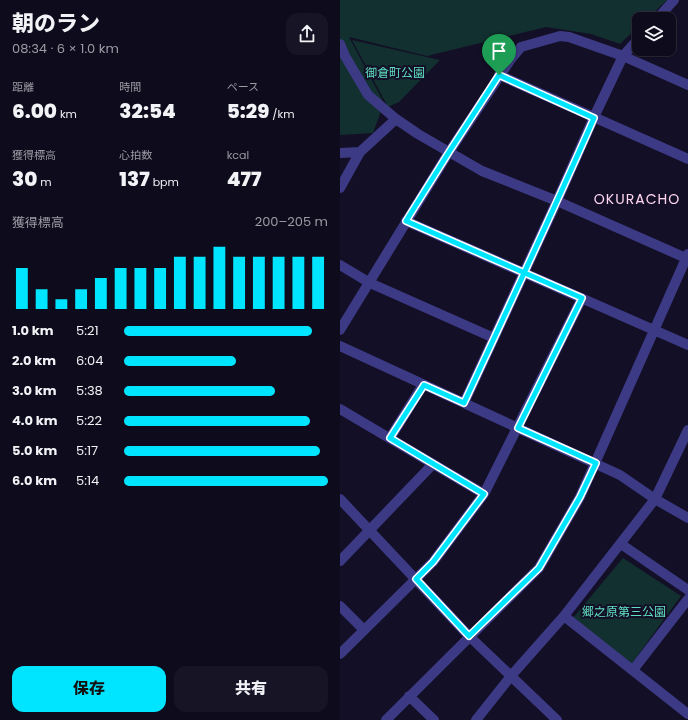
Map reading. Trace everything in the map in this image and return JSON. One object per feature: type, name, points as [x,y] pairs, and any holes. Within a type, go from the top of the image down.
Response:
[{"type":"street","points":[[663,12],[674,0]]},
{"type":"street","points":[[340,330],[449,152],[499,75],[510,59],[521,47],[560,36],[569,37],[623,56],[688,85]]},
{"type":"street","points":[[340,44],[345,56],[368,95],[396,119],[418,134],[482,171],[558,201],[687,257],[580,497],[539,568],[386,720]]},
{"type":"street","points":[[464,403],[558,201],[623,56],[632,46]]},
{"type":"street","points":[[499,75],[688,159]]},
{"type":"street","points":[[340,188],[360,152],[396,119]]},
{"type":"street","points":[[340,153],[360,152]]},
{"type":"street","points":[[406,221],[688,345]]},
{"type":"street","points":[[340,265],[370,283],[494,338]]},
{"type":"street","points":[[340,654],[433,562],[484,494],[582,298]]},
{"type":"street","points":[[340,346],[596,463],[620,475],[655,499],[688,518]]},
{"type":"street","points":[[390,438],[424,385]]},
{"type":"street","points":[[340,409],[484,494]]},
{"type":"street","points":[[476,720],[511,676],[564,616],[655,499],[688,430]]},
{"type":"street","points":[[340,561],[433,464]]},
{"type":"street","points":[[340,499],[469,636],[557,720]]},
{"type":"street","points":[[621,544],[688,590]]},
{"type":"street","points":[[633,670],[688,598]]},
{"type":"street","points":[[340,606],[364,630]]},
{"type":"street","points":[[564,616],[688,714]]},
{"type":"street","points":[[409,696],[434,720]]},
{"type":"green space","points":[[340,0],[667,0],[654,12],[632,12],[632,33],[620,44],[591,34],[546,27],[427,56],[349,37],[384,103],[373,133],[340,135]]},
{"type":"green space","name":"御倉町公園","points":[[352,40],[440,60],[399,102],[388,107]]},
{"type":"green space","name":"郷之原第三公園","points":[[623,558],[681,596],[630,666],[572,619]]},
{"type":"district","name":"OKURACHO","points":[[637,199]]},
{"type":"route","points":[[499,75],[406,221],[524,273],[553,286],[582,298],[518,428],[596,463],[580,497],[539,568],[469,636],[416,579],[433,562],[484,494],[390,438],[424,385],[464,403],[524,273],[558,201],[594,118],[499,75]]}]
